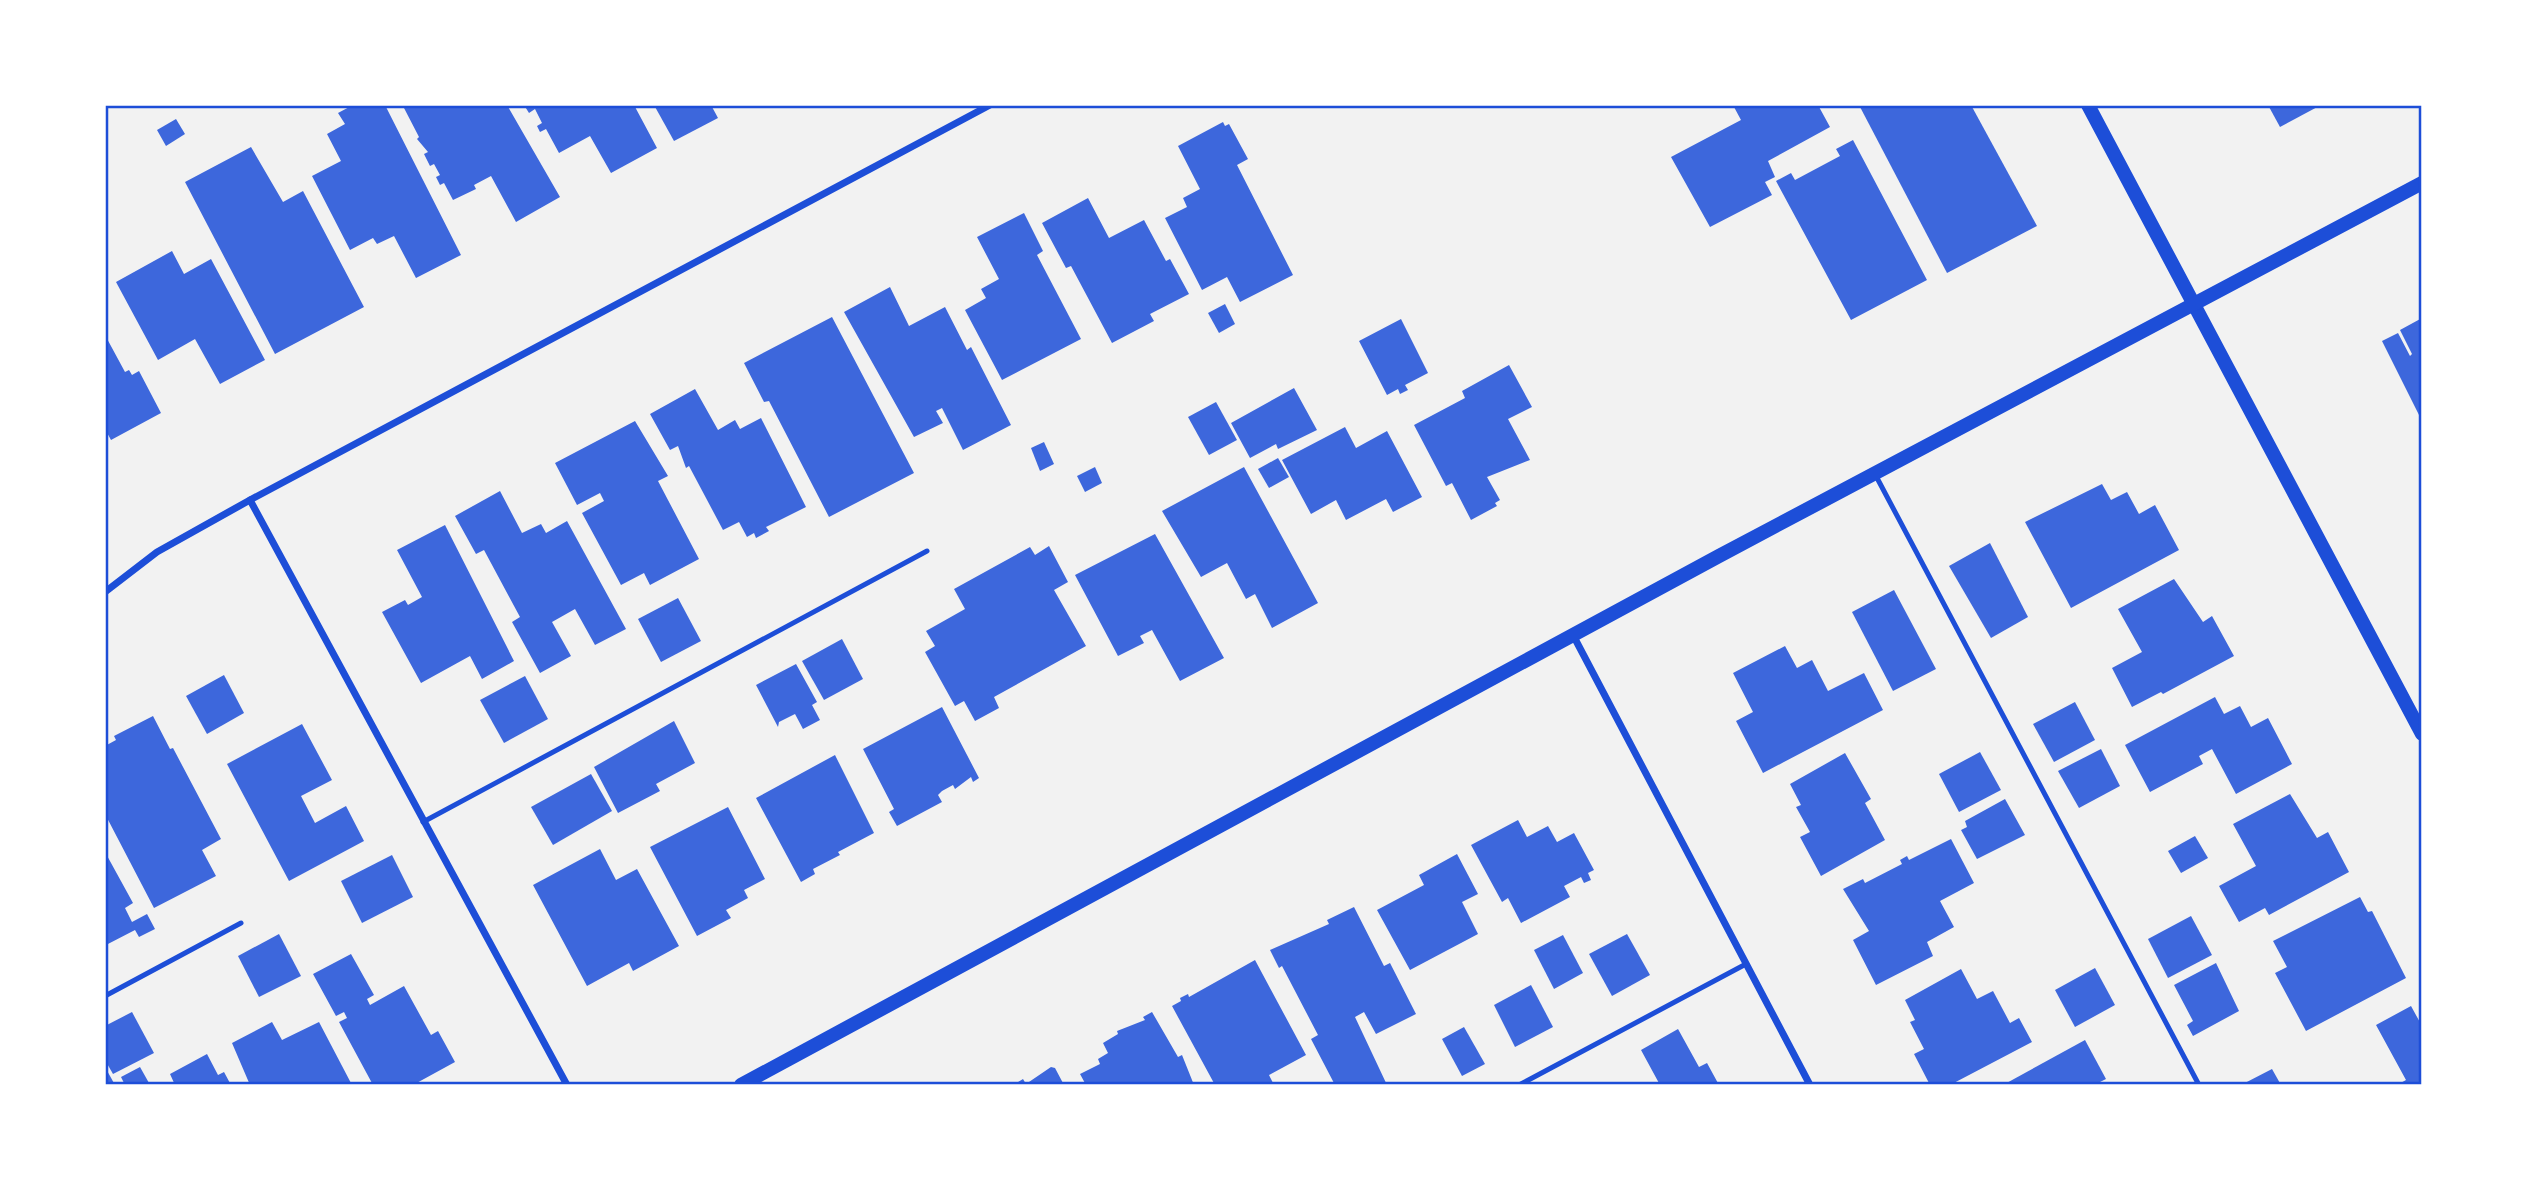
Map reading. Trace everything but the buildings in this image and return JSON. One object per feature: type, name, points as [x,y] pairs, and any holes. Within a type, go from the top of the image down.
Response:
[{"type":"main road","points":[[2088,105],[2422,734]]},
{"type":"main road","points":[[741,1085],[1573,634],[2422,183]]},
{"type":"street","points":[[105,592],[158,552],[250,500],[990,105]]},
{"type":"street","points":[[250,500],[567,1085]]},
{"type":"street","points":[[1573,634],[1614,707],[1810,1085]]},
{"type":"lane","points":[[1875,474],[2199,1085]]},
{"type":"lane","points":[[424,822],[927,551]]},
{"type":"lane","points":[[105,996],[242,923]]},
{"type":"lane","points":[[1519,1085],[1746,964]]}]
